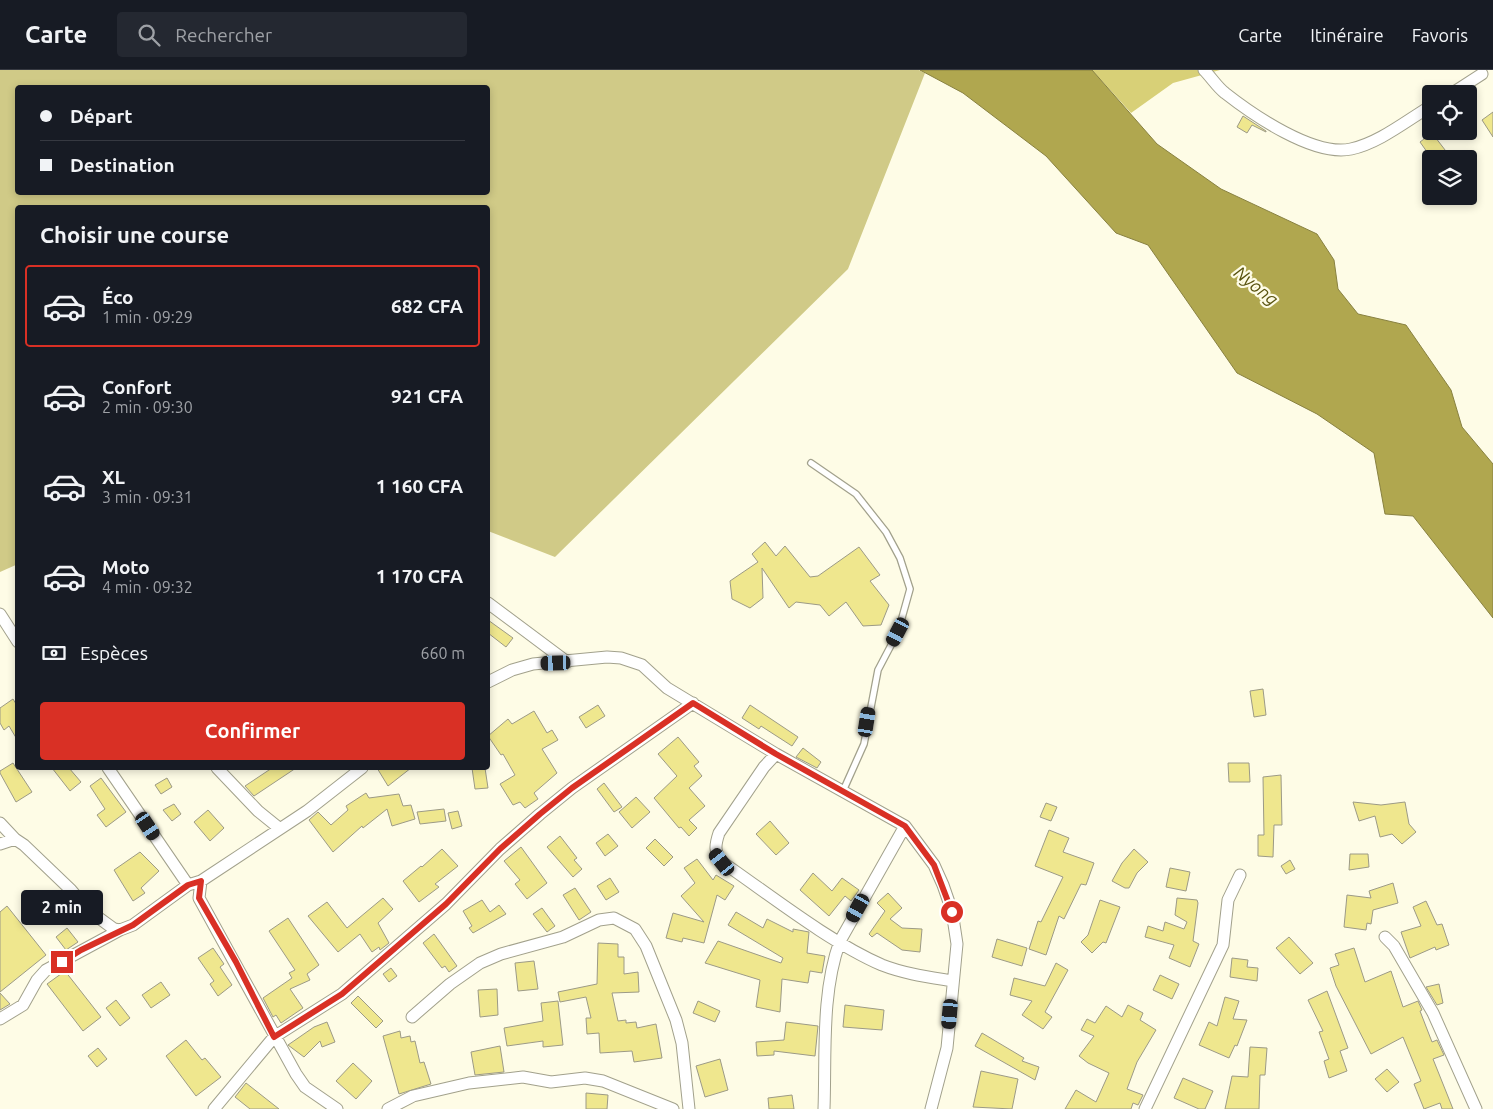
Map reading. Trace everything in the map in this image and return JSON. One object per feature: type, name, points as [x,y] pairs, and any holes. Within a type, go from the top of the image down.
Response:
[{"type":"street","points":[[1204,70],[1224,92],[1278,128],[1308,145],[1326,149],[1349,150],[1370,143],[1422,111]]},
{"type":"street","points":[[1465,85],[1484,73]]},
{"type":"street","points":[[490,605],[566,662]]},
{"type":"street","points":[[0,614],[15,637]]},
{"type":"street","points":[[490,681],[512,670],[533,664],[621,658],[642,665],[667,688],[776,754],[905,826],[934,865],[952,912],[957,944],[947,1048],[931,1109]]},
{"type":"street","points":[[214,1109],[274,1037],[342,994],[446,904],[500,849],[572,788],[693,703]]},
{"type":"street","points":[[776,754],[764,767],[719,833],[715,844],[715,854],[722,862],[840,941],[882,965],[913,975],[953,981]]},
{"type":"street","points":[[109,770],[188,885]]},
{"type":"street","points":[[219,770],[258,811],[279,828]]},
{"type":"street","points":[[0,1019],[24,1005],[37,980],[46,970],[120,930],[133,925],[188,885],[201,881],[307,811],[359,770]]},
{"type":"street","points":[[0,823],[71,890],[88,910],[114,929],[120,930]]},
{"type":"street","points":[[824,1109],[828,1007],[833,960],[840,941],[905,826]]},
{"type":"street","points":[[0,844],[15,839]]},
{"type":"street","points":[[1146,1109],[1222,946],[1228,900],[1240,875]]},
{"type":"street","points":[[201,881],[199,898],[236,962],[274,1037],[305,1087],[336,1109]]},
{"type":"street","points":[[412,1016],[450,984],[480,963],[502,954],[564,938],[599,920],[614,918],[635,929],[646,946],[676,1020],[682,1043],[689,1109]]},
{"type":"street","points":[[1385,938],[1394,946],[1433,1013],[1476,1109]]},
{"type":"street","points":[[388,1109],[412,1096],[469,1083],[523,1077],[551,1082],[586,1078],[603,1081],[673,1109]]},
{"type":"lane","points":[[811,463],[856,494],[886,532],[900,558],[910,589],[898,632],[878,670],[864,744],[843,791]]},
{"type":"shaded area","points":[[0,70],[919,70],[925,73],[848,269],[555,557],[490,532],[490,205],[15,205],[15,565],[0,572]]},
{"type":"shaded area","points":[[1092,70],[1220,70],[1173,83],[1131,113]]},
{"type":"water","name":"Nyong","points":[[920,70],[1092,70],[1157,144],[1221,189],[1317,234],[1334,260],[1338,289],[1358,314],[1406,325],[1451,390],[1462,427],[1493,464],[1493,618],[1413,516],[1385,514],[1374,453],[1317,414],[1237,373],[1148,245],[1116,233],[1046,156],[963,93]]},
{"type":"building","points":[[1493,112],[1493,137],[1482,120]]},
{"type":"building","points":[[1243,116],[1266,132],[1252,125],[1247,133],[1237,127]]},
{"type":"building","points":[[1423,140],[1437,140],[1445,150],[1426,150],[1420,142]]},
{"type":"building","points":[[765,542],[776,556],[785,546],[810,577],[818,576],[859,547],[880,575],[870,581],[889,605],[881,625],[863,626],[846,602],[829,616],[820,605],[796,602],[789,608],[762,568],[763,598],[750,608],[732,599],[730,581],[758,562],[752,554]]},
{"type":"building","points":[[490,621],[513,638],[506,647],[490,635]]},
{"type":"building","points":[[1263,689],[1266,715],[1254,717],[1250,691]]},
{"type":"building","points":[[13,699],[15,702],[15,736],[9,726],[4,730],[0,723],[0,708]]},
{"type":"building","points":[[598,705],[605,716],[586,728],[579,717]]},
{"type":"building","points":[[750,705],[798,737],[792,746],[761,726],[759,729],[742,718]]},
{"type":"building","points":[[534,711],[547,733],[552,730],[558,740],[542,749],[557,773],[534,793],[538,799],[525,808],[520,802],[513,805],[500,784],[515,775],[503,754],[501,755],[490,739],[490,734],[508,719],[512,724]]},
{"type":"building","points":[[678,737],[699,762],[694,766],[702,776],[689,788],[705,806],[689,820],[697,828],[689,836],[681,827],[679,828],[654,798],[677,776],[658,754]]},
{"type":"building","points":[[803,748],[821,762],[817,768],[796,757]]},
{"type":"building","points":[[13,763],[15,770],[18,770],[32,792],[16,802],[0,771]]},
{"type":"building","points":[[1228,763],[1249,763],[1250,782],[1229,782]]},
{"type":"building","points":[[54,770],[71,770],[81,782],[70,791]]},
{"type":"building","points":[[269,770],[293,770],[254,796],[245,786]]},
{"type":"building","points":[[378,770],[408,770],[388,786]]},
{"type":"building","points":[[472,770],[485,770],[488,788],[475,789]]},
{"type":"building","points":[[1281,775],[1282,825],[1274,825],[1273,857],[1258,856],[1258,835],[1264,835],[1263,777]]},
{"type":"building","points":[[101,778],[126,812],[106,827],[97,815],[105,809],[90,786]]},
{"type":"building","points":[[167,778],[172,787],[161,794],[155,785]]},
{"type":"building","points":[[604,783],[622,807],[614,812],[597,789]]},
{"type":"building","points":[[366,793],[369,798],[399,794],[403,806],[411,805],[415,819],[392,826],[387,809],[363,828],[362,826],[333,852],[309,820],[318,812],[331,825],[348,810],[346,806]]},
{"type":"building","points":[[636,797],[650,812],[632,828],[619,812]]},
{"type":"building","points":[[1353,802],[1381,805],[1405,802],[1409,824],[1416,832],[1402,844],[1392,834],[1380,837],[1375,816],[1359,821]]},
{"type":"building","points":[[1046,803],[1057,807],[1051,821],[1040,817]]},
{"type":"building","points":[[174,804],[181,814],[172,821],[163,810]]},
{"type":"building","points":[[444,809],[446,821],[420,824],[417,812]]},
{"type":"building","points":[[208,810],[224,828],[210,841],[194,822]]},
{"type":"building","points":[[458,811],[462,826],[452,829],[448,813]]},
{"type":"building","points":[[770,821],[789,843],[776,855],[756,834]]},
{"type":"building","points":[[1049,830],[1069,838],[1063,852],[1094,863],[1086,885],[1081,884],[1064,919],[1059,916],[1046,955],[1029,949],[1038,921],[1041,922],[1063,877],[1035,866]]},
{"type":"building","points":[[608,834],[618,846],[605,856],[596,843]]},
{"type":"building","points":[[560,836],[577,858],[574,860],[582,869],[573,877],[547,847]]},
{"type":"building","points":[[655,839],[673,857],[664,866],[646,848]]},
{"type":"building","points":[[521,847],[547,883],[527,899],[515,884],[520,880],[504,861]]},
{"type":"building","points":[[442,849],[458,866],[435,884],[439,887],[419,902],[403,881]]},
{"type":"building","points":[[1134,849],[1148,862],[1137,873],[1129,888],[1125,888],[1112,881],[1122,863]]},
{"type":"building","points":[[140,852],[159,871],[141,888],[145,893],[133,901],[114,870]]},
{"type":"building","points":[[1350,854],[1368,854],[1369,867],[1349,870]]},
{"type":"building","points":[[697,859],[713,880],[716,875],[734,886],[725,900],[717,895],[704,943],[683,938],[682,942],[666,938],[673,913],[704,922],[681,896],[695,883],[684,868]]},
{"type":"building","points":[[1290,860],[1295,869],[1286,874],[1281,866]]},
{"type":"building","points":[[1170,868],[1190,872],[1186,891],[1166,887]]},
{"type":"building","points":[[813,873],[832,891],[842,878],[859,890],[851,901],[845,896],[829,916],[800,890]]},
{"type":"building","points":[[610,878],[619,892],[606,900],[597,886]]},
{"type":"building","points":[[1393,883],[1398,903],[1373,910],[1371,924],[1367,923],[1366,930],[1344,927],[1347,895],[1371,898],[1369,891]]},
{"type":"building","points":[[575,888],[591,912],[579,920],[563,895]]},
{"type":"building","points":[[888,893],[902,908],[890,919],[902,928],[922,929],[920,952],[902,950],[877,933],[872,937],[869,934],[885,911],[877,903]]},
{"type":"building","points":[[383,898],[393,909],[378,923],[389,943],[380,950],[379,947],[372,952],[360,934],[338,952],[308,916],[327,902],[347,928]]},
{"type":"building","points":[[1177,898],[1197,900],[1198,903],[1193,941],[1199,944],[1190,967],[1169,958],[1174,945],[1145,937],[1148,926],[1163,931],[1165,922],[1184,929],[1187,922],[1175,915]]},
{"type":"building","points":[[482,900],[490,912],[499,905],[506,914],[473,933],[469,928],[472,926],[463,911]]},
{"type":"building","points":[[1100,900],[1120,907],[1106,943],[1103,942],[1092,953],[1081,942],[1088,935]]},
{"type":"building","points":[[1426,901],[1437,925],[1442,924],[1449,945],[1436,950],[1435,947],[1410,958],[1401,932],[1421,926],[1413,907]]},
{"type":"building","points":[[7,906],[46,955],[0,992],[0,912]]},
{"type":"building","points":[[542,908],[555,926],[547,932],[533,914]]},
{"type":"building","points":[[736,912],[763,928],[767,919],[793,932],[793,929],[809,932],[807,953],[825,956],[822,973],[810,971],[808,983],[782,979],[780,1012],[756,1007],[760,980],[705,963],[718,941],[781,963],[783,958],[728,925]]},
{"type":"building","points":[[288,918],[319,965],[307,974],[310,980],[290,989],[303,1008],[281,1023],[276,1015],[273,1017],[263,998],[292,978],[289,973],[295,970],[269,931]]},
{"type":"building","points":[[67,928],[78,942],[66,950],[56,937]]},
{"type":"building","points":[[434,934],[457,966],[449,972],[445,966],[442,968],[423,943]]},
{"type":"building","points":[[1289,937],[1313,963],[1300,974],[1276,948]]},
{"type":"building","points":[[997,939],[1027,948],[1022,966],[992,957]]},
{"type":"building","points":[[598,943],[618,944],[618,957],[624,957],[624,974],[638,972],[639,992],[612,993],[618,1021],[626,1020],[626,1023],[636,1022],[637,1028],[656,1024],[662,1058],[634,1062],[632,1051],[600,1053],[599,1033],[587,1034],[586,1018],[591,1018],[586,997],[560,1002],[558,992],[597,984]]},
{"type":"building","points":[[213,948],[224,964],[220,967],[232,985],[218,996],[210,984],[214,981],[198,958]]},
{"type":"building","points":[[1354,948],[1365,982],[1391,971],[1403,1007],[1418,1001],[1432,1042],[1437,1040],[1444,1055],[1433,1059],[1453,1109],[1442,1109],[1440,1103],[1424,1109],[1414,1084],[1421,1081],[1403,1037],[1371,1054],[1336,986],[1330,968],[1339,965],[1335,954]]},
{"type":"building","points":[[1232,958],[1248,960],[1247,967],[1258,968],[1257,981],[1230,977]]},
{"type":"building","points":[[534,961],[538,989],[518,991],[515,963]]},
{"type":"building","points":[[1056,963],[1068,970],[1045,1012],[1052,1017],[1043,1029],[1022,1015],[1032,1001],[1010,995],[1014,978],[1045,986]]},
{"type":"building","points":[[391,968],[397,976],[389,982],[383,974]]},
{"type":"building","points":[[65,971],[101,1017],[83,1031],[47,984]]},
{"type":"building","points":[[1160,975],[1179,984],[1172,999],[1153,990]]},
{"type":"building","points":[[161,982],[170,995],[151,1008],[142,995]]},
{"type":"building","points":[[1439,984],[1443,1003],[1437,1005],[1426,987]]},
{"type":"building","points":[[497,989],[498,1015],[480,1017],[478,990]]},
{"type":"building","points":[[1327,991],[1348,1048],[1340,1051],[1347,1071],[1329,1078],[1324,1061],[1329,1059],[1319,1032],[1323,1031],[1308,1000]]},
{"type":"building","points":[[0,993],[10,1004],[0,1010]]},
{"type":"building","points":[[358,996],[383,1021],[376,1028],[351,1003]]},
{"type":"building","points":[[1225,997],[1239,1001],[1233,1019],[1247,1020],[1237,1046],[1235,1045],[1229,1058],[1199,1045],[1209,1022],[1217,1026]]},
{"type":"building","points":[[116,1000],[130,1018],[120,1026],[106,1008]]},
{"type":"building","points":[[558,1001],[563,1045],[543,1047],[543,1041],[507,1046],[504,1028],[543,1021],[541,1003]]},
{"type":"building","points":[[698,1001],[720,1011],[715,1022],[693,1013]]},
{"type":"building","points":[[845,1005],[884,1010],[882,1030],[843,1027]]},
{"type":"building","points":[[1128,1005],[1143,1013],[1140,1020],[1156,1030],[1137,1062],[1127,1089],[1143,1095],[1138,1105],[1133,1103],[1131,1109],[1065,1109],[1076,1090],[1096,1102],[1109,1073],[1088,1063],[1079,1056],[1094,1036],[1081,1030],[1087,1019],[1095,1023],[1106,1006],[1122,1017]]},
{"type":"building","points":[[327,1022],[335,1042],[322,1047],[320,1041],[304,1057],[288,1045],[314,1027]]},
{"type":"building","points":[[786,1022],[818,1026],[815,1056],[774,1051],[774,1055],[757,1056],[756,1042],[784,1040]]},
{"type":"building","points":[[400,1031],[401,1038],[410,1036],[411,1042],[415,1041],[420,1063],[424,1062],[431,1084],[399,1094],[383,1036]]},
{"type":"building","points":[[982,1033],[1024,1058],[1022,1061],[1039,1067],[1035,1080],[975,1046]]},
{"type":"building","points":[[186,1040],[202,1060],[205,1058],[221,1077],[196,1096],[166,1056]]},
{"type":"building","points":[[500,1046],[504,1072],[475,1075],[471,1052]]},
{"type":"building","points":[[1250,1047],[1267,1048],[1265,1075],[1260,1075],[1259,1109],[1225,1109],[1232,1076],[1248,1077]]},
{"type":"building","points":[[98,1048],[107,1059],[97,1067],[88,1056]]},
{"type":"building","points":[[720,1059],[728,1090],[705,1097],[696,1066]]},
{"type":"building","points":[[353,1063],[372,1081],[356,1099],[336,1081]]},
{"type":"building","points":[[1387,1069],[1399,1082],[1387,1092],[1375,1079]]},
{"type":"building","points":[[981,1071],[1018,1079],[1012,1109],[973,1107]]},
{"type":"building","points":[[1183,1078],[1213,1091],[1205,1109],[1199,1109],[1174,1098]]},
{"type":"building","points":[[246,1083],[279,1109],[250,1109],[235,1097]]},
{"type":"building","points":[[586,1093],[608,1095],[607,1109],[586,1109]]},
{"type":"building","points":[[792,1095],[794,1109],[769,1109],[768,1098]]},
{"type":"route","points":[[62,962],[73,957],[81,950],[133,925],[188,885],[201,881],[199,898],[236,962],[274,1037],[342,994],[446,904],[500,849],[572,788],[693,703],[776,754],[905,826],[934,865],[952,912]]}]
